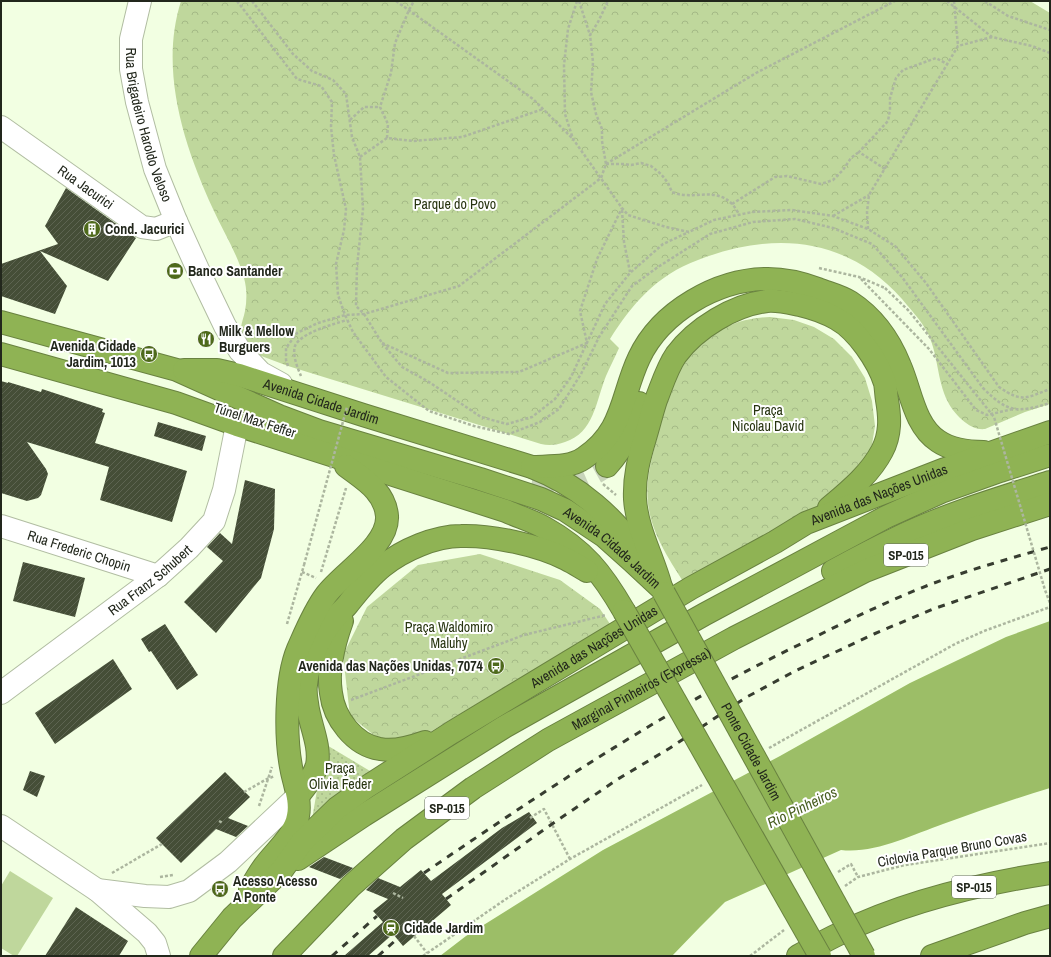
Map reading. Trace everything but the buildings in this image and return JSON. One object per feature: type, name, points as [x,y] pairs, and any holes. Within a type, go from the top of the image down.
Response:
[{"type":"highway","points":[[177,370],[233,384],[374,433],[480,467],[532,474],[574,464],[584,458],[604,441],[612,431],[619,418],[632,375],[640,356],[650,339],[666,321],[684,307],[702,296],[726,286],[749,280],[770,279],[801,283],[849,302],[874,323],[886,338],[900,366],[911,400],[921,422],[929,433],[938,442],[955,449],[968,452],[987,453]]},
{"type":"highway","points":[[607,466],[618,454],[625,443],[650,370],[661,350],[684,324],[720,300],[744,291],[801,283]]},
{"type":"highway","points":[[663,591],[640,527],[635,500],[635,485],[636,470],[649,424],[666,374],[676,355],[688,341],[704,328],[724,316],[746,306],[768,301],[790,303],[813,308],[838,319],[857,335],[872,356],[885,383],[889,415],[888,434],[883,450],[870,470],[857,484],[806,523]]},
{"type":"highway","name":"Avenida Cidade Jardim","points":[[1,322],[177,370],[278,416],[318,431],[480,479],[547,502],[565,510],[604,536],[663,591]]},
{"type":"highway","name":"Túnel Max Feffer","points":[[1,339],[131,378],[479,494],[506,511]]},
{"type":"highway","name":"Avenida Cidade Jardim","points":[[1,354],[176,403],[237,425],[506,511],[544,527],[571,545],[592,564],[608,584],[624,611]]},
{"type":"highway","name":"Avenida Cidade Jardim","points":[[177,370],[217,370],[239,375],[298,393],[532,474],[550,474],[587,497],[608,516],[625,534],[663,591]]},
{"type":"highway","name":"Avenida das Nações Unidas","points":[[282,870],[302,842],[337,808],[365,788],[451,733],[691,588],[775,542],[806,523],[866,498],[987,453],[1050,432]]},
{"type":"highway","points":[[201,956],[232,918],[262,868],[292,831],[298,818],[300,805],[292,771],[287,721],[289,685],[297,651],[324,596],[371,551],[382,536],[386,526],[387,516],[382,500],[375,489],[365,479],[330,455]]},
{"type":"highway","name":"Avenida das Nações Unidas","points":[[232,918],[282,870],[364,815],[504,727],[705,614],[886,517],[941,492],[1050,455]]},
{"type":"highway","points":[[983,477],[997,484],[1050,469]]},
{"type":"highway","points":[[768,621],[797,590],[901,536],[970,508],[1050,482]]},
{"type":"highway","name":"Marginal Pinheiros (Expressa)","points":[[284,956],[305,932],[404,839],[473,788],[548,740],[768,621],[866,571],[972,529],[1050,504]]},
{"type":"highway","points":[[298,796],[311,778],[317,766],[315,739],[308,715],[305,686],[312,658],[323,636],[334,619],[366,581],[384,566],[410,549],[434,540],[460,536],[494,538],[531,546],[566,559],[608,584]]},
{"type":"highway","name":"Ponte Cidade Jardim","points":[[663,591],[864,956]]},
{"type":"highway","points":[[347,604],[336,636],[330,665],[330,691],[333,707],[342,722],[354,736],[363,743],[380,749],[397,750],[414,746],[451,733]]},
{"type":"highway","points":[[624,611],[820,956]]},
{"type":"highway","name":"SP-015","points":[[798,956],[841,933],[899,909],[969,888],[1050,873]]},
{"type":"highway","points":[[932,956],[1025,923],[1050,916]]},
{"type":"street","name":"Rua Brigadeiro Haroldo Veloso","points":[[140,1],[131,39],[131,69],[137,102],[155,169],[200,274],[225,326],[240,351],[261,373],[298,393]]},
{"type":"street","name":"Rua Jacurici","points":[[1,127],[142,227],[156,229],[176,221]]},
{"type":"street","name":"Rua Franz Schubert","points":[[1,693],[158,576],[189,548],[214,520],[224,490],[237,425]]},
{"type":"street","name":"Rua Frederic Chopin","points":[[1,526],[158,576]]},
{"type":"street","points":[[1,826],[103,882],[145,896],[169,897],[189,891],[208,879],[298,796]]},
{"type":"street","points":[[103,882],[148,933],[155,943],[159,956]]},
{"type":"path","points":[[237,1],[297,79],[322,86],[332,102],[331,127],[334,155],[346,209],[344,230],[336,264],[338,296],[345,315]]},
{"type":"path","points":[[252,1],[293,54],[312,71],[333,80],[346,94],[352,137],[360,157],[363,209],[357,267],[356,306],[364,314],[382,343],[402,367],[429,382],[481,417],[507,424],[532,417],[555,399],[571,377],[605,304],[630,273],[663,244],[714,220],[752,212],[792,210],[833,216],[868,228],[895,246],[926,283],[999,387],[1011,395],[1024,399],[1050,389]]},
{"type":"path","points":[[396,1],[533,99],[572,139],[628,215],[666,227],[689,232]]},
{"type":"path","points":[[387,138],[388,124],[380,107],[391,73],[395,43],[414,1]]},
{"type":"path","points":[[286,348],[297,333],[318,323],[345,315],[364,314],[459,286],[601,178],[606,164],[602,141],[602,129],[596,114],[591,92],[593,62],[590,35],[578,1]]},
{"type":"path","points":[[572,139],[565,114],[564,65],[568,29],[578,1]]},
{"type":"path","points":[[590,35],[602,16],[608,1]]},
{"type":"path","points":[[606,164],[756,72],[895,1]]},
{"type":"path","points":[[947,1],[955,6],[992,38]]},
{"type":"path","points":[[833,216],[853,206],[869,195],[958,46],[954,1]]},
{"type":"path","points":[[985,1],[1008,16],[1050,30]]},
{"type":"path","points":[[958,46],[992,38],[1032,46],[1050,53]]},
{"type":"path","points":[[732,204],[775,177],[787,176],[821,184],[833,180],[843,170],[851,158],[860,152],[888,121],[890,98],[896,78],[903,70],[936,58],[947,64]]},
{"type":"path","points":[[350,120],[364,107],[380,107]]},
{"type":"path","points":[[360,157],[387,138],[413,141],[462,137],[543,109]]},
{"type":"path","points":[[860,152],[885,169]]},
{"type":"path","points":[[606,164],[631,165],[640,163],[651,166],[662,174],[672,192],[684,196],[710,194],[723,198],[732,204],[739,214]]},
{"type":"path","points":[[868,228],[867,212],[869,195]]},
{"type":"path","points":[[622,208],[624,242],[630,273]]},
{"type":"path","points":[[587,344],[580,311],[597,259],[622,208]]},
{"type":"path","points":[[859,277],[929,349],[976,410],[987,415],[1013,409],[1025,410],[1050,403]]},
{"type":"path","points":[[885,288],[909,311],[994,417],[1050,603]]},
{"type":"path","points":[[300,340],[310,334],[347,320]]},
{"type":"path","points":[[382,343],[448,373],[519,372],[587,344]]},
{"type":"path","points":[[983,388],[992,397],[1013,409]]},
{"type":"path","points":[[286,630],[347,407]]},
{"type":"path","points":[[321,573],[352,471]]},
{"type":"path","points":[[333,707],[524,635],[624,611]]},
{"type":"path","points":[[258,811],[272,763]]},
{"type":"path","points":[[530,818],[544,809],[570,860]]},
{"type":"path","points":[[219,821],[223,822]]},
{"type":"path","name":"Ciclovia Parque Bruno Covas","points":[[823,881],[851,864],[858,877],[905,865],[1050,843]]},
{"type":"path","points":[[103,882],[162,844]]},
{"type":"path","points":[[103,882],[117,875]]},
{"type":"path","points":[[158,877],[174,875]]},
{"type":"path","points":[[393,894],[403,898]]},
{"type":"path","points":[[414,936],[427,953]]},
{"type":"green space","name":"Parque do Povo","points":[[181,1],[1030,1],[1050,13],[1050,404],[1025,412],[985,429],[979,429],[968,424],[954,412],[948,402],[941,384],[936,357],[926,330],[902,299],[880,278],[857,262],[833,251],[807,245],[781,243],[754,245],[726,251],[683,266],[658,282],[627,314],[610,339],[619,348],[606,376],[593,415],[588,424],[575,438],[559,444],[541,444],[288,366],[256,354],[247,343],[241,332],[245,311],[246,294],[245,282],[241,269],[202,185],[184,134],[178,107],[174,81],[173,54],[175,27]]},
{"type":"green space","name":"Praça Nicolau David","points":[[770,317],[794,320],[814,327],[834,339],[852,357],[865,378],[872,401],[875,426],[871,451],[845,489],[686,586],[659,540],[651,520],[647,492],[651,465],[666,403],[672,385],[680,369],[696,347],[707,338],[730,325],[756,318]]},
{"type":"green space","name":"Praça Waldomiro Maluhy","points":[[480,554],[560,580],[600,609],[610,624],[420,738],[380,740],[350,716],[343,655],[367,607],[418,565]]},
{"type":"green space","name":"Praça Olivia Feder","points":[[325,744],[375,774],[311,825]]},
{"type":"green space","points":[[10,871],[53,898],[17,956],[14,956],[1,948],[1,886]]},
{"type":"water","name":"Rio Pinheiros","points":[[1050,621],[1050,788],[943,824],[893,843],[866,849],[841,850],[725,902],[672,956],[440,956],[466,936],[603,850],[780,756],[910,683],[1006,637]]},
{"type":"tunnel","points":[[532,481],[562,484],[588,477],[607,466]]},
{"type":"railway","points":[[424,873],[591,762],[659,720],[752,668],[887,602],[918,589],[977,568],[1050,547]]},
{"type":"railway","points":[[446,899],[618,779],[670,748],[745,698],[795,671],[874,634],[933,609],[1050,569]]},
{"type":"railway","points":[[332,956],[377,916]]},
{"type":"railway","points":[[378,956],[397,939]]},
{"type":"place","name":"Cond. Jacurici","points":[[92,229]]},
{"type":"place","name":"Banco Santander","points":[[175,271]]},
{"type":"place","name":"Milk & Mellow Burguers","points":[[206,339]]},
{"type":"place","name":"Avenida Cidade Jardim, 1013","points":[[149,354]]},
{"type":"place","name":"Avenida das Nações Unidas, 7074","points":[[496,666]]},
{"type":"place","name":"Acesso Acesso A Ponte","points":[[220,889]]},
{"type":"place","name":"Cidade Jardim","points":[[391,928]]}]
